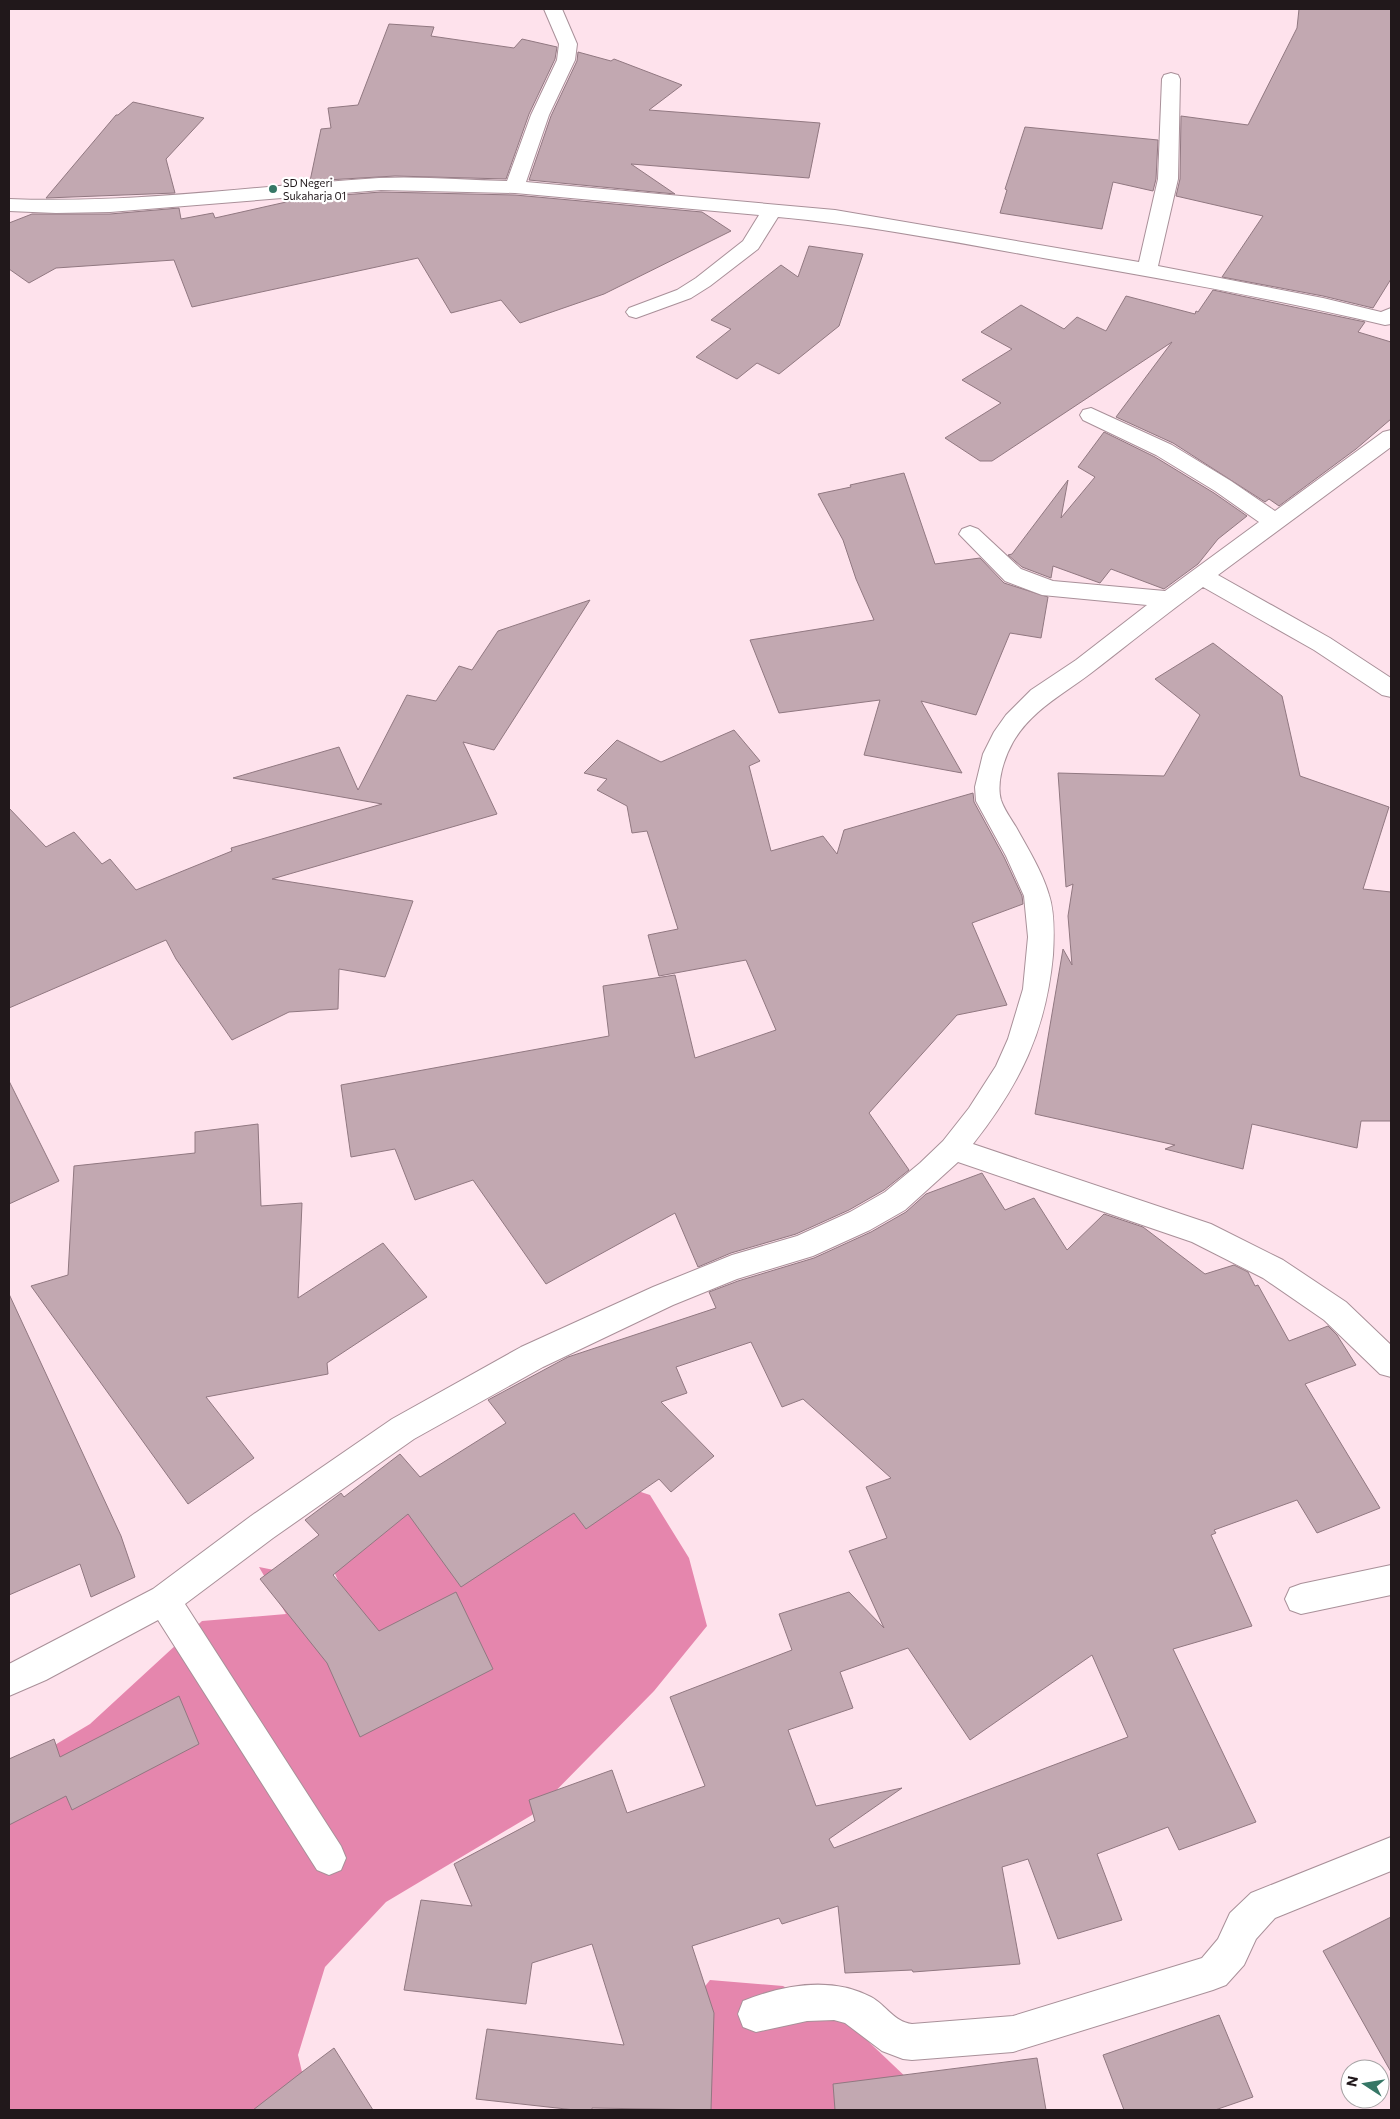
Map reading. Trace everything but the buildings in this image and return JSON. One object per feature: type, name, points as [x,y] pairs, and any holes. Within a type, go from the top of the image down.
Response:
[{"type":"street","points":[[515,188],[536,124],[566,60],[568,44],[553,9]]},
{"type":"street","points":[[1147,270],[1159,226],[1168,179],[1170,79]]},
{"type":"street","points":[[9,205],[56,207],[110,206],[381,184],[447,184],[772,209],[835,216],[1147,270],[1333,306],[1389,319]]},
{"type":"street","points":[[636,312],[690,292],[751,244],[772,209]]},
{"type":"street","points":[[1091,415],[1164,450],[1223,486],[1276,523]]},
{"type":"street","points":[[9,1680],[34,1669],[164,1600],[262,1526],[412,1424],[532,1357],[663,1296],[732,1268],[803,1247],[860,1221],[895,1201],[953,1149],[979,1116],[1007,1072],[1022,1038],[1036,989],[1041,937],[1036,896],[1019,856],[989,800],[987,787],[995,754],[1015,721],[1040,696],[1084,666],[1170,599],[1391,437]]},
{"type":"street","points":[[970,534],[1013,575],[1037,585],[1050,589],[1170,599]]},
{"type":"street","points":[[1202,576],[1274,616],[1391,689]]},
{"type":"street","points":[[953,1149],[1201,1233],[1273,1269],[1335,1310],[1391,1364]]},
{"type":"street","points":[[1301,1599],[1391,1580]]},
{"type":"street","points":[[164,1600],[328,1858]]},
{"type":"street","points":[[756,2014],[831,2001],[857,2009],[884,2034],[899,2042],[1013,2034],[1213,1972],[1231,1952],[1243,1926],[1263,1906],[1391,1854]]},
{"type":"shaded area","points":[[589,1475],[650,1495],[689,1558],[707,1626],[654,1691],[532,1815],[386,1902],[325,1967],[298,2055],[311,2110],[9,2110],[9,1776],[23,1764],[90,1724],[202,1621],[286,1614],[259,1567],[339,1583],[318,1534],[322,1531],[525,1486]]},
{"type":"shaded area","points":[[710,1980],[783,1986],[852,2026],[910,2081],[914,2110],[668,2110],[659,2044]]},
{"type":"place","name":"SD Negeri Sukaharja 01","points":[[273,189]]}]
